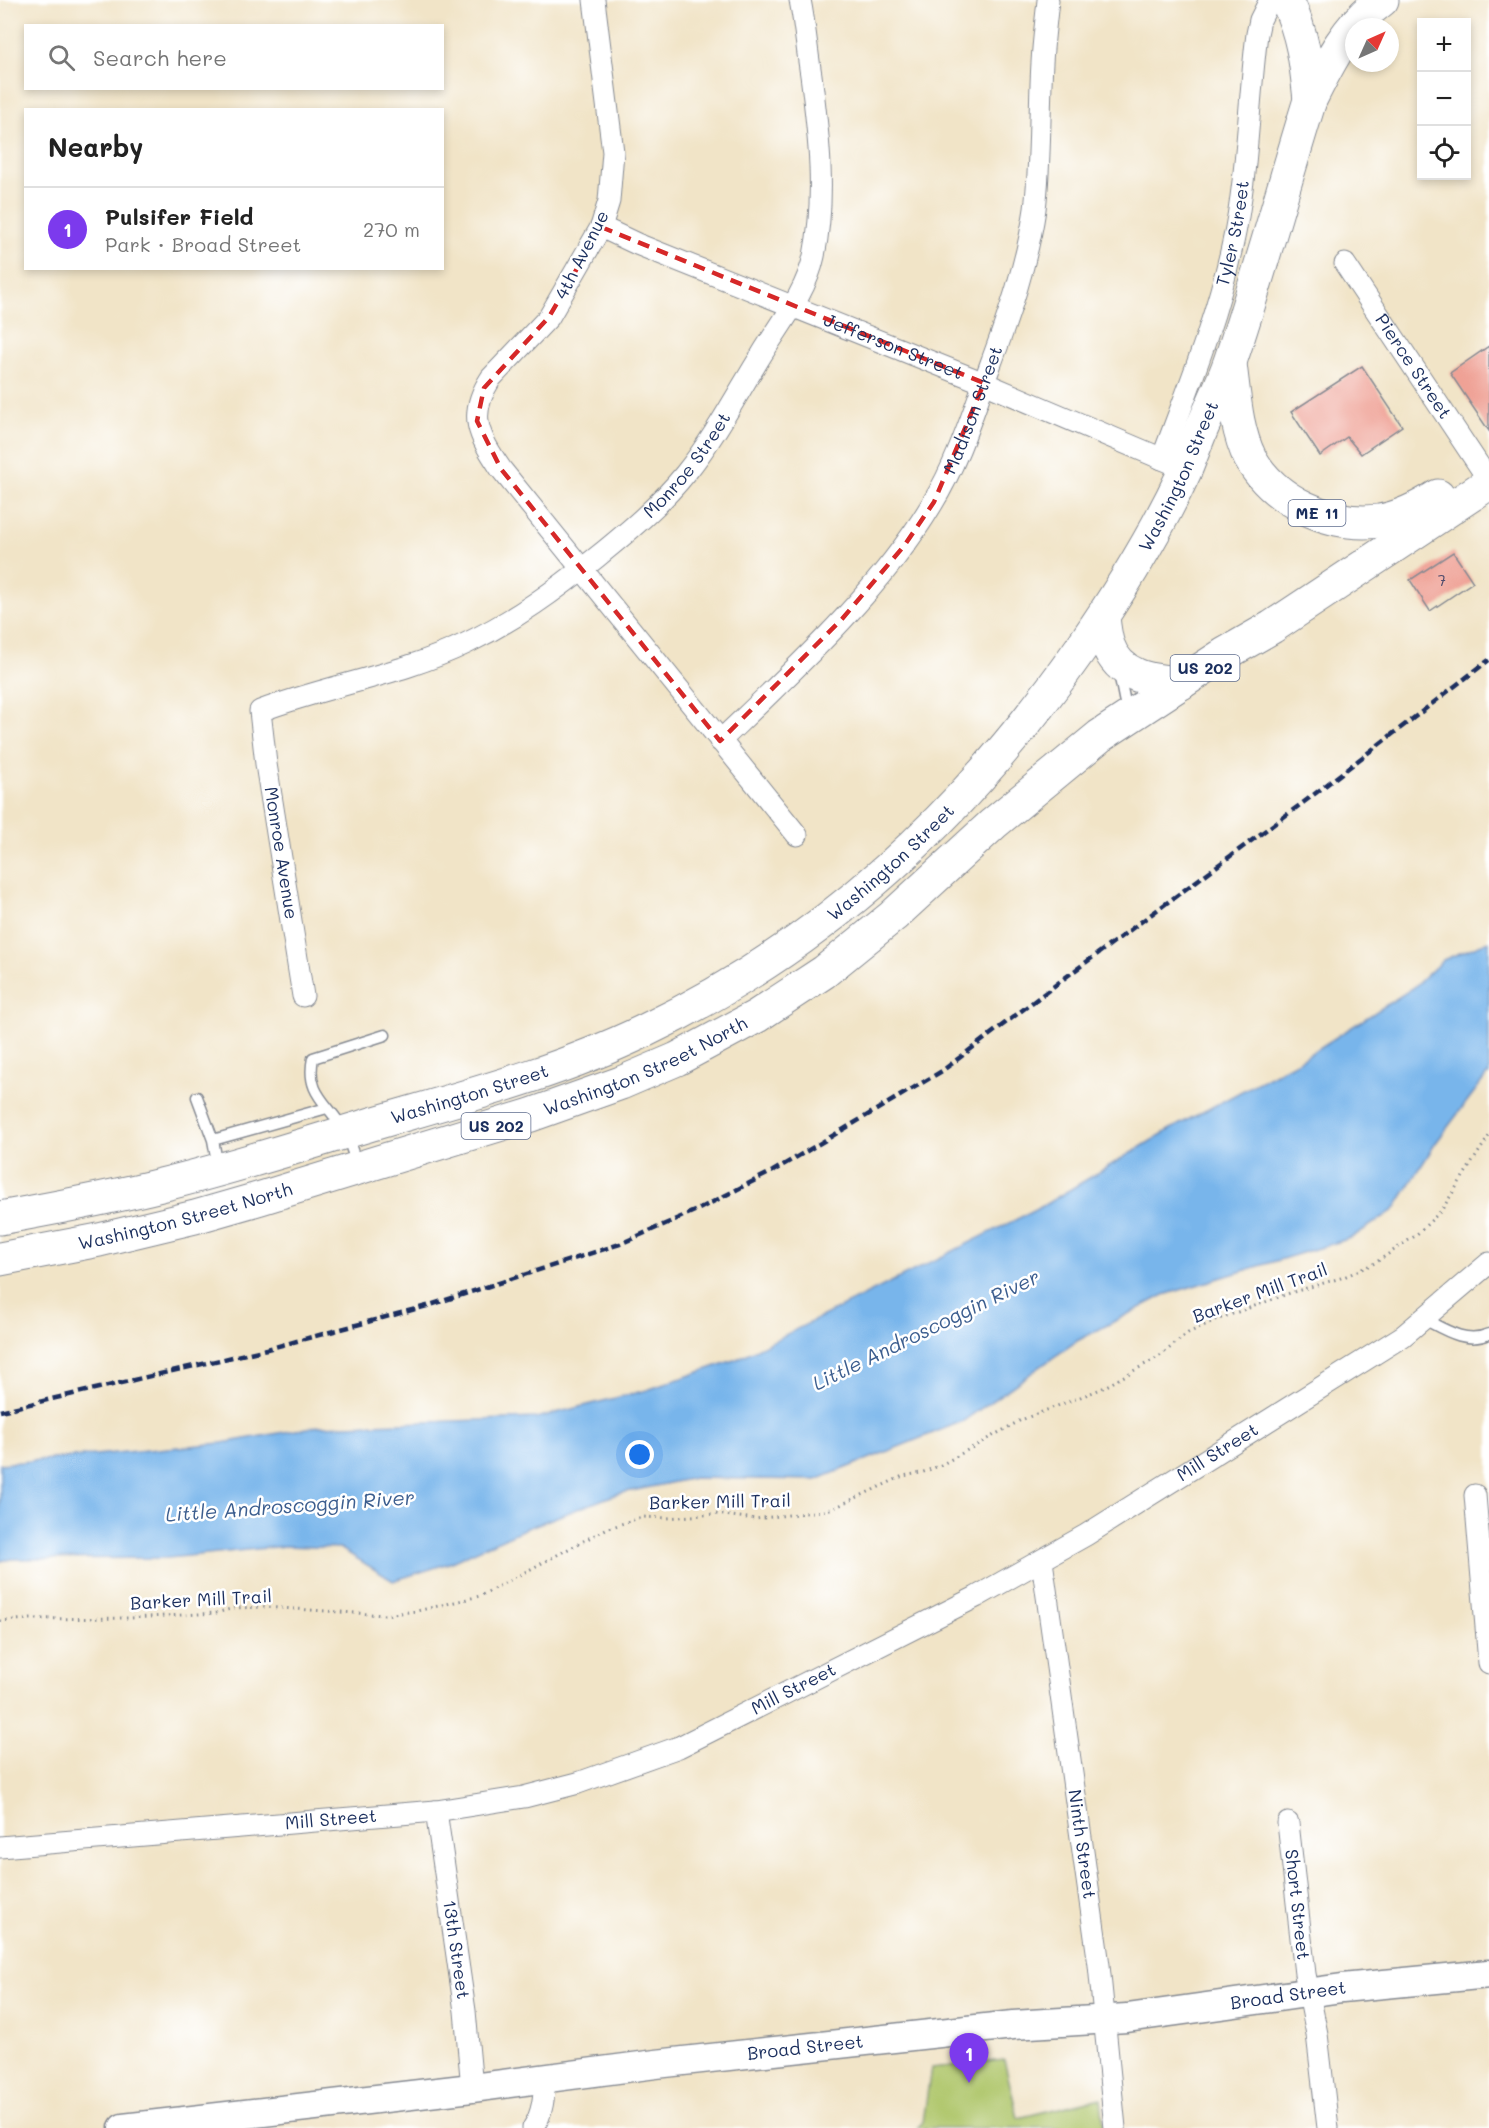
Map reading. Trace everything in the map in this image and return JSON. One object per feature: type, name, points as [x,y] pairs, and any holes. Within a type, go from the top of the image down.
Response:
[{"type":"main road","points":[[1287,0],[1298,26],[1306,56],[1310,100]]},
{"type":"main road","name":"Washington Street","points":[[0,1218],[92,1201],[215,1155],[336,1120],[498,1086],[586,1056],[640,1034],[722,991],[805,936],[873,882],[910,849],[981,777],[1045,699],[1102,617],[1152,536],[1174,464],[1230,362],[1310,100],[1328,63],[1358,13],[1382,0]]},
{"type":"main road","name":"ME 11","points":[[1230,362],[1237,414],[1250,457],[1275,489],[1311,510],[1355,521],[1379,521],[1401,514],[1487,473]]},
{"type":"main road","name":"US 202","points":[[1128,717],[1272,627],[1487,473]]},
{"type":"main road","points":[[1102,617],[1108,645],[1116,661],[1143,679],[1181,684]]},
{"type":"main road","name":"Washington Street North","points":[[0,1259],[99,1240],[195,1217],[531,1115],[621,1083],[677,1059],[757,1016],[824,972],[893,916],[1046,779],[1128,717]]},
{"type":"street","name":"4th Avenue","points":[[582,569],[489,451],[481,435],[477,411],[479,401],[491,378],[549,317],[600,227],[609,201],[612,152],[594,0]]},
{"type":"street","name":"Monroe Street","points":[[260,711],[392,672],[464,645],[527,611],[648,514],[686,472],[738,396],[794,306],[814,258],[821,188],[816,115],[800,0]]},
{"type":"street","name":"Madison Street","points":[[720,741],[791,673],[842,619],[904,546],[934,502],[951,467],[1006,324],[1019,280],[1034,211],[1042,61],[1048,0]]},
{"type":"street","name":"Tyler Street","points":[[1174,464],[1232,246],[1246,156],[1257,34],[1260,20],[1270,0]]},
{"type":"street","name":"Jefferson Street","points":[[600,227],[637,244],[984,383],[1174,464]]},
{"type":"street","name":"Pierce Street","points":[[1345,264],[1487,473]]},
{"type":"street","points":[[582,569],[797,835]]},
{"type":"street","name":"Monroe Avenue","points":[[260,711],[266,764],[303,996]]},
{"type":"street","name":"Mill Street","points":[[0,1847],[436,1811],[524,1797],[567,1786],[679,1747],[976,1597],[1042,1561],[1214,1456],[1403,1336],[1489,1263]]},
{"type":"street","points":[[1475,1495],[1489,1663]]},
{"type":"street","name":"Ninth Street","points":[[1042,1561],[1089,1902],[1100,1965],[1114,2128]]},
{"type":"street","name":"13th Street","points":[[436,1811],[465,2011],[472,2088]]},
{"type":"street","name":"Short Street","points":[[1288,1823],[1305,1974],[1310,1993],[1328,2128]]},
{"type":"street","name":"Broad Street","points":[[123,2128],[1012,2025],[1106,2020],[1310,1993],[1489,1974]]},
{"type":"street","points":[[533,2128],[538,2121],[544,2100],[545,2078]]},
{"type":"lane","points":[[1116,661],[1128,717]]},
{"type":"lane","points":[[358,1168],[336,1120],[318,1095],[310,1073],[313,1058],[385,1035]]},
{"type":"lane","points":[[197,1097],[215,1155]]},
{"type":"lane","points":[[1424,1319],[1446,1331],[1467,1338],[1479,1338],[1489,1334]]},
{"type":"path","name":"Barker Mill Trail","points":[[0,1621],[131,1618],[216,1613],[234,1608],[265,1607],[386,1615],[480,1596],[606,1529],[642,1517],[667,1518],[715,1514],[755,1519],[834,1508],[903,1476],[941,1465],[1021,1420],[1101,1389],[1160,1356],[1188,1333],[1216,1320],[1290,1293],[1344,1277],[1375,1263],[1415,1236],[1441,1211],[1489,1136]]},
{"type":"highlighted area","points":[[601,227],[984,383],[934,502],[904,546],[842,619],[720,741],[501,469],[477,421],[484,388],[549,317]]},
{"type":"green space","points":[[1004,2060],[1018,2118],[1101,2098],[1104,2128],[917,2128],[923,2122],[931,2068]]},
{"type":"water","name":"Little Androscoggin River","points":[[1489,941],[1489,1075],[1435,1144],[1394,1210],[1351,1238],[1164,1295],[1077,1341],[963,1421],[816,1480],[694,1478],[617,1494],[522,1530],[449,1563],[393,1581],[340,1548],[285,1546],[168,1558],[0,1561],[0,1464],[222,1443],[319,1426],[536,1418],[647,1390],[737,1359],[1041,1207],[1169,1130],[1302,1059],[1413,988],[1443,960]]},
{"type":"building","points":[[1489,346],[1489,431],[1450,373]]},
{"type":"building","points":[[1362,366],[1402,426],[1361,454],[1347,437],[1320,456],[1291,412]]},
{"type":"building","points":[[1453,552],[1473,582],[1430,611],[1410,580]]},
{"type":"railway","points":[[0,1411],[267,1349],[427,1306],[620,1244],[699,1209],[773,1171],[942,1071],[1304,802],[1489,660]]},
{"type":"place","name":"Pulsifer Field","points":[[969,2083]]}]
